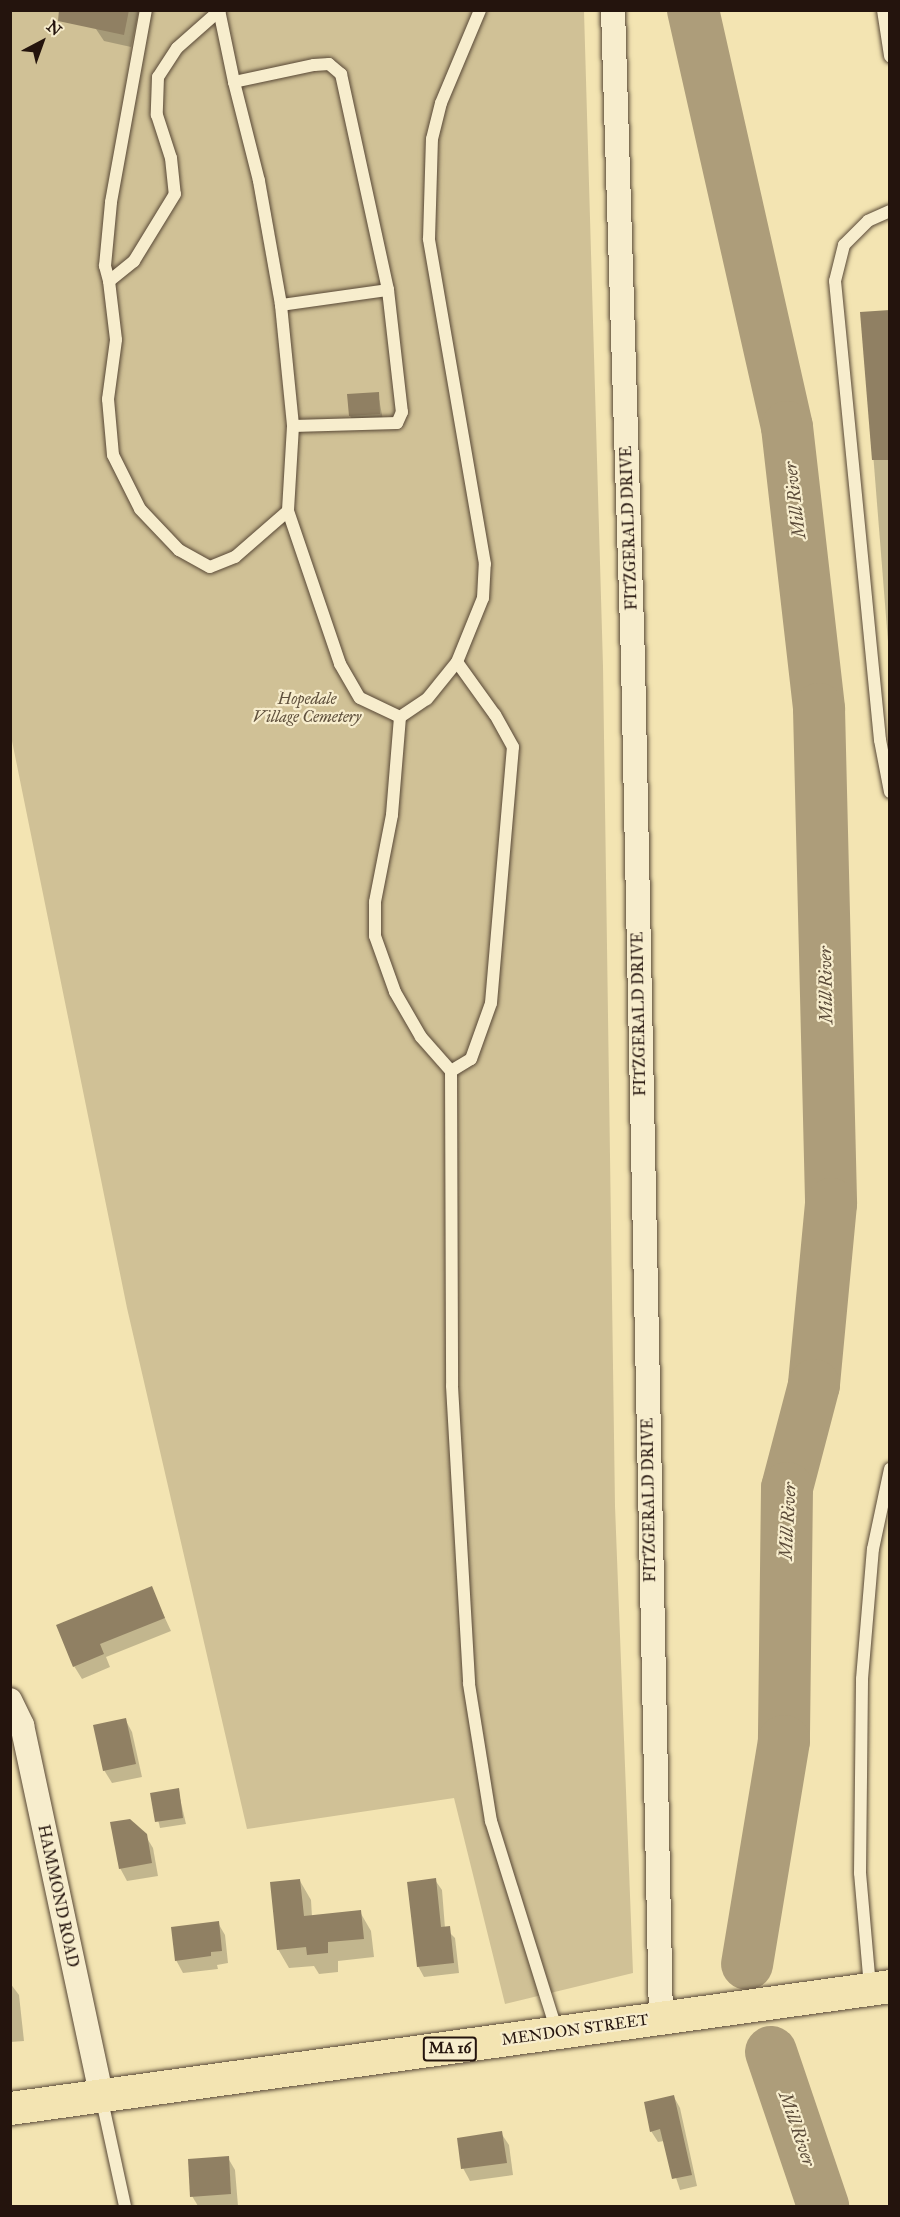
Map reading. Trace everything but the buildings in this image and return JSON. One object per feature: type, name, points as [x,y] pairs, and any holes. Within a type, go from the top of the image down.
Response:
[{"type":"main road","name":"MENDON STREET","points":[[10,2108],[880,1987]]},
{"type":"street","name":"FITZGERALD DRIVE","points":[[613,10],[633,661],[661,2018]]},
{"type":"street","name":"HAMMOND ROAD","points":[[10,1700],[22,1725],[101,2095]]},
{"type":"lane","points":[[146,10],[111,202],[105,266],[116,340],[108,399],[113,454],[140,509],[178,550],[210,567],[235,557],[288,511]]},
{"type":"lane","points":[[400,717],[427,699],[456,662],[483,598],[485,564],[429,239],[432,139],[441,103],[480,10]]},
{"type":"lane","points":[[883,10],[890,56]]},
{"type":"lane","points":[[109,282],[134,261],[175,194],[171,158],[157,115],[158,77],[177,48],[220,11],[234,82],[259,181],[281,305],[293,426],[288,511],[340,664],[360,698],[400,717]]},
{"type":"lane","points":[[234,82],[314,65],[328,64],[342,74],[388,290],[402,412],[397,423],[293,426]]},
{"type":"lane","points":[[890,211],[868,221],[844,245],[835,281],[880,740],[890,792]]},
{"type":"lane","points":[[281,305],[388,290]]},
{"type":"lane","points":[[451,1071],[471,1059],[491,1004],[513,747],[495,715],[456,662]]},
{"type":"lane","points":[[400,717],[392,814],[375,902],[375,936],[395,993],[422,1036],[451,1071],[452,1386],[469,1684],[491,1821],[557,2033]]},
{"type":"lane","points":[[880,1987],[860,1873],[861,1701],[873,1549],[890,1469]]},
{"type":"lane","points":[[101,2095],[125,2206]]},
{"type":"green space","name":"Hopedale Village Cemetery","points":[[10,11],[584,11],[603,666],[615,1506],[633,1973],[505,2004],[454,1798],[247,1829],[127,1308],[11,736]]},
{"type":"waterway","name":"Mill River","points":[[693,10],[787,427],[819,709],[831,1204],[814,1385],[787,1488],[784,1741],[747,1964]]},
{"type":"waterway","name":"Mill River","points":[[771,2052],[823,2206]]}]
